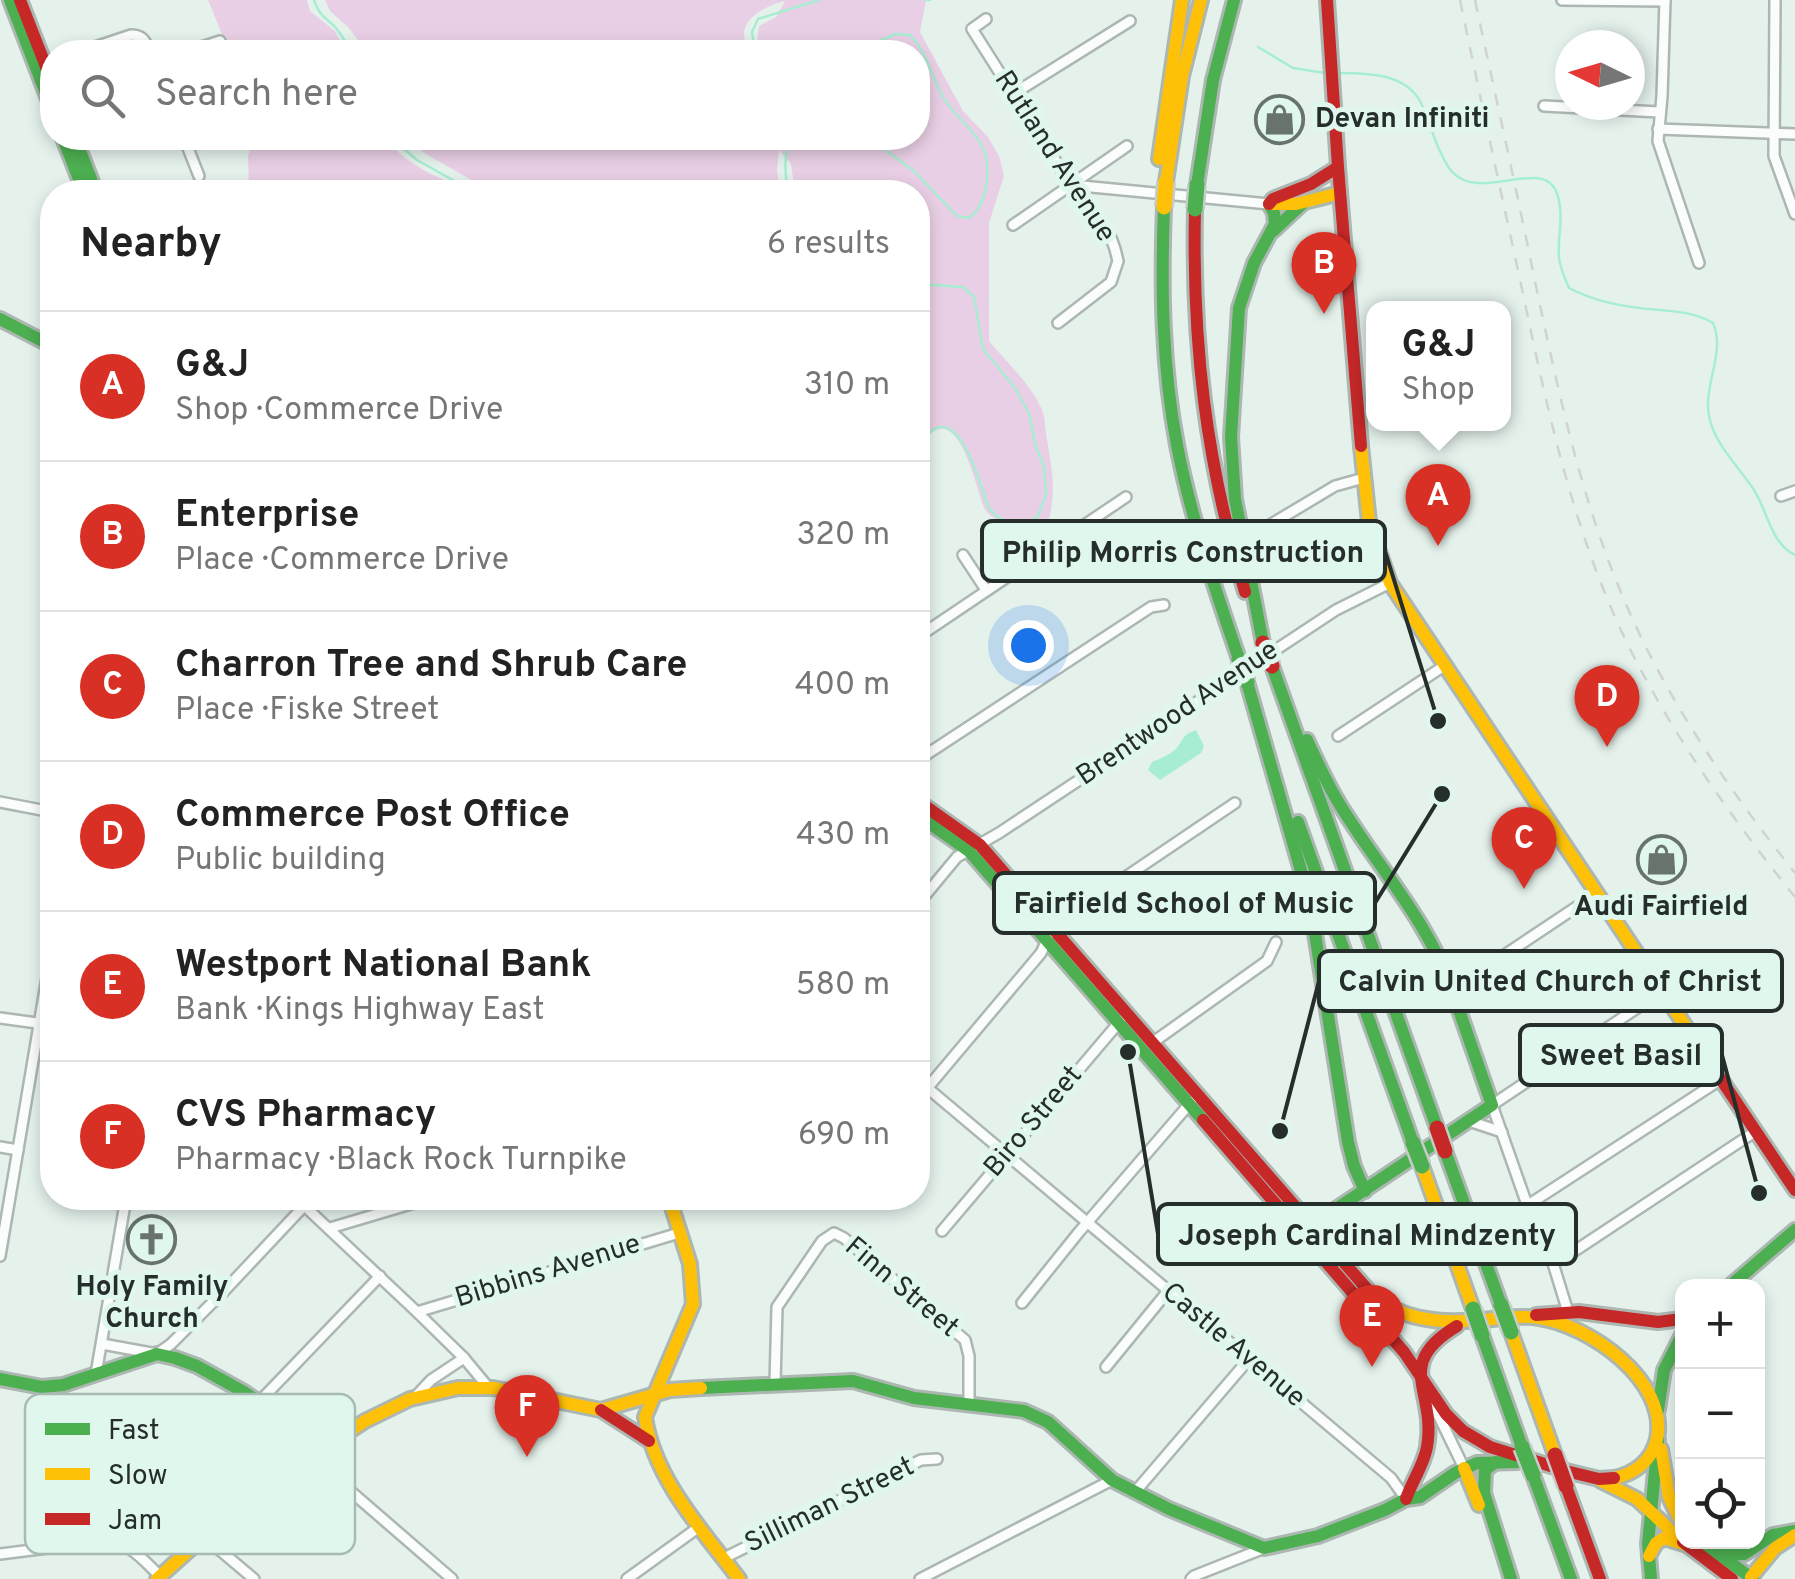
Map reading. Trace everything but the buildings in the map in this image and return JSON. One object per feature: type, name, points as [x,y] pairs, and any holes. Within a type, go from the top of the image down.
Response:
[{"type":"main road","points":[[10,0],[40,56]]},
{"type":"main road","points":[[20,0],[40,52]]},
{"type":"main road","points":[[1182,0],[1160,140],[1166,372],[1182,471],[1239,659],[1414,1143],[1470,1316],[1482,1335],[1571,1579]]},
{"type":"main road","points":[[1162,182],[1201,0]]},
{"type":"main road","points":[[1234,0],[1213,80],[1197,186],[1193,307],[1206,436],[1227,532],[1263,643],[1501,1305],[1551,1460],[1566,1486],[1600,1579]]},
{"type":"main road","points":[[1327,0],[1364,478],[1370,522],[1390,583],[1795,1190]]},
{"type":"main road","points":[[68,150],[80,180]]},
{"type":"main road","points":[[79,150],[91,180]]},
{"type":"main road","points":[[1269,204],[1338,167]]},
{"type":"main road","points":[[1269,204],[1303,203],[1340,192]]},
{"type":"main road","points":[[1268,238],[1303,203]]},
{"type":"main road","points":[[1263,643],[1237,514],[1231,436],[1239,308],[1248,276],[1274,229],[1275,218],[1269,204]]},
{"type":"main road","points":[[0,318],[40,340]]},
{"type":"main road","points":[[1272,666],[1335,797],[1432,940],[1492,1105],[1306,1229]]},
{"type":"main road","points":[[1248,682],[1310,902],[1348,1142],[1365,1191]]},
{"type":"main road","points":[[930,808],[974,848],[1306,1229],[1410,1359],[1448,1416],[1466,1434],[1490,1446],[1551,1460],[1630,1493],[1675,1530]]},
{"type":"main road","points":[[930,821],[974,848]]},
{"type":"main road","points":[[672,1210],[692,1277],[693,1304],[645,1417],[649,1442],[699,1527],[740,1579]]},
{"type":"main road","points":[[1306,1229],[1387,1306],[1410,1317],[1426,1321],[1470,1316],[1525,1317],[1558,1322],[1624,1362],[1647,1386],[1654,1401],[1667,1492],[1675,1513]]},
{"type":"main road","points":[[1738,1279],[1795,1230]]},
{"type":"main road","points":[[1525,1317],[1568,1312],[1658,1322],[1675,1319]]},
{"type":"main road","points":[[1406,1498],[1428,1444],[1420,1374],[1422,1355],[1428,1345],[1470,1316]]},
{"type":"main road","points":[[1650,1579],[1659,1386],[1675,1345]]},
{"type":"main road","points":[[0,1379],[63,1385],[157,1354],[186,1360],[245,1394]]},
{"type":"main road","points":[[602,1410],[670,1390],[853,1381],[914,1398],[1024,1411],[1048,1422],[1112,1480],[1202,1524],[1264,1548],[1318,1536],[1406,1498],[1453,1485],[1474,1492]]},
{"type":"main road","points":[[355,1430],[416,1396],[436,1390],[488,1387],[602,1410],[649,1442]]},
{"type":"main road","points":[[1595,1478],[1629,1474],[1648,1460],[1658,1430]]},
{"type":"main road","points":[[1501,1460],[1485,1470],[1482,1485],[1509,1563],[1510,1579]]},
{"type":"main road","points":[[1426,1494],[1478,1463],[1551,1460]]},
{"type":"main road","points":[[1464,1468],[1510,1579]]},
{"type":"main road","points":[[1720,1554],[1752,1578],[1776,1544],[1795,1533]]},
{"type":"main road","points":[[1707,1549],[1734,1556],[1747,1553],[1770,1534],[1795,1533]]},
{"type":"main road","points":[[1648,1560],[1654,1544],[1661,1539],[1675,1540]]},
{"type":"main road","points":[[1697,1549],[1732,1579]]},
{"type":"main road","points":[[159,1578],[184,1554]]},
{"type":"street","points":[[1562,0],[1665,0],[1658,140],[1700,263]]},
{"type":"street","points":[[1775,0],[1774,156],[1795,214]]},
{"type":"street","name":"Rutland Avenue","points":[[986,18],[972,28],[1071,185],[1111,238],[1118,261],[1111,282],[1058,324]]},
{"type":"street","points":[[1013,94],[1130,21]]},
{"type":"street","points":[[116,40],[131,35],[145,40]]},
{"type":"street","points":[[1544,106],[1659,112]]},
{"type":"street","points":[[1658,129],[1795,134]]},
{"type":"street","points":[[1013,225],[1127,146]]},
{"type":"street","points":[[189,150],[199,176]]},
{"type":"street","points":[[1071,185],[1269,204]]},
{"type":"street","points":[[1263,529],[1336,486],[1364,478]]},
{"type":"street","points":[[1781,496],[1795,491]]},
{"type":"street","points":[[930,629],[1126,497]]},
{"type":"street","points":[[963,555],[986,590]]},
{"type":"street","name":"Brentwood Avenue","points":[[930,890],[958,856],[1340,607],[1390,583]]},
{"type":"street","points":[[930,752],[1151,608],[1164,605]]},
{"type":"street","points":[[1338,736],[1444,666]]},
{"type":"street","points":[[0,802],[40,810]]},
{"type":"street","points":[[930,1083],[1041,953],[1059,922],[1235,803]]},
{"type":"street","points":[[1452,990],[1596,894]]},
{"type":"street","points":[[1147,1047],[1267,960],[1276,942]]},
{"type":"street","points":[[1568,1312],[1492,1105],[1661,992]]},
{"type":"street","points":[[0,1018],[40,1023],[0,1256]]},
{"type":"street","name":"Biro Street","points":[[942,1231],[1122,1018]]},
{"type":"street","points":[[1528,1205],[1720,1080]]},
{"type":"street","name":"Castle Avenue","points":[[930,1091],[1391,1478],[1406,1498]]},
{"type":"street","points":[[1022,1304],[1193,1100]]},
{"type":"street","points":[[1470,1121],[1502,1132]]},
{"type":"street","points":[[1552,1260],[1564,1258],[1756,1130]]},
{"type":"street","points":[[0,1147],[18,1150]]},
{"type":"street","points":[[96,1374],[124,1210]]},
{"type":"street","points":[[102,1344],[157,1354],[301,1210]]},
{"type":"street","points":[[310,1210],[464,1358],[488,1387]]},
{"type":"street","points":[[330,1228],[391,1210]]},
{"type":"street","name":"Bibbins Avenue","points":[[417,1312],[679,1233]]},
{"type":"street","name":"Finn Street","points":[[774,1384],[777,1306],[822,1241],[834,1234],[844,1238],[964,1340],[969,1403]]},
{"type":"street","points":[[267,1394],[380,1276]]},
{"type":"street","points":[[1106,1367],[1168,1291]]},
{"type":"street","points":[[416,1396],[431,1380],[464,1358]]},
{"type":"street","points":[[1135,1492],[1249,1359]]},
{"type":"street","points":[[1420,1374],[1464,1468]]},
{"type":"street","name":"Silliman Street","points":[[724,1558],[922,1460],[937,1459]]},
{"type":"street","points":[[920,1579],[1112,1480]]},
{"type":"street","points":[[355,1495],[452,1579]]},
{"type":"street","points":[[627,1579],[699,1527]]},
{"type":"street","points":[[1191,1579],[1264,1548]]},
{"type":"street","points":[[0,1554],[25,1551]]},
{"type":"street","points":[[138,1554],[159,1578]]},
{"type":"street","points":[[224,1554],[254,1579]]},
{"type":"shaded area","points":[[208,0],[307,0],[310,11],[335,31],[340,40],[224,40]]},
{"type":"shaded area","points":[[325,0],[926,0],[920,32],[924,40],[757,40],[759,26],[776,17],[785,1],[753,16],[745,27],[745,40],[358,40],[330,11]]},
{"type":"shaded area","points":[[930,50],[963,111],[988,137],[999,156],[1004,176],[989,223],[989,341],[1025,383],[1043,413],[1052,476],[1049,520],[1016,525],[990,515],[953,434],[944,429],[930,434],[930,180],[793,180],[791,164],[779,150],[930,150]]},
{"type":"shaded area","points":[[250,150],[396,150],[445,180],[249,180]]},
{"type":"shaded area","points":[[420,150],[779,150],[778,180],[471,180]]},
{"type":"shaded area","points":[[1196,730],[1204,746],[1201,753],[1160,780],[1148,770],[1152,762],[1174,751],[1185,736]]},
{"type":"waterway","points":[[314,0],[345,40]]},
{"type":"waterway","points":[[753,40],[758,19],[819,0]]},
{"type":"waterway","points":[[882,40],[895,34],[910,35],[914,40]]},
{"type":"waterway","points":[[1258,47],[1293,68],[1325,73]]},
{"type":"waterway","points":[[930,68],[943,97],[978,139],[987,164],[984,194],[969,218],[957,216],[930,188]]},
{"type":"waterway","points":[[1338,73],[1385,77],[1406,86],[1421,103],[1438,147],[1452,172],[1460,178],[1484,183],[1526,178],[1548,181],[1560,206],[1559,258],[1569,288],[1613,304],[1688,314],[1713,323],[1717,345],[1708,404],[1712,426],[1721,446],[1754,490],[1780,543],[1795,555]]},
{"type":"waterway","points":[[405,150],[453,180]]},
{"type":"waterway","points":[[786,180],[787,150]]},
{"type":"waterway","points":[[885,150],[923,180]]},
{"type":"waterway","points":[[930,285],[963,287],[974,297],[983,349],[1015,388],[1029,413],[1044,467],[1046,494],[1038,516],[1019,524],[992,512],[954,432],[943,427],[930,432]]},
{"type":"railway","points":[[1460,0],[1551,419],[1592,560],[1631,651],[1686,748],[1795,897]]},
{"type":"railway","points":[[1475,0],[1559,390],[1579,471],[1605,551],[1637,628],[1676,702],[1744,807],[1795,873]]},
{"type":"traffic: fast","points":[[10,0],[40,78]]},
{"type":"traffic: fast","points":[[1197,185],[1213,80],[1234,0]]},
{"type":"traffic: fast","points":[[68,150],[79,180]]},
{"type":"traffic: fast","points":[[80,150],[91,180]]},
{"type":"traffic: fast","points":[[1195,209],[1197,185]]},
{"type":"traffic: fast","points":[[1273,231],[1303,203]]},
{"type":"traffic: fast","points":[[1263,643],[1235,499],[1231,437],[1239,308],[1254,263],[1275,224],[1269,204]]},
{"type":"traffic: fast","points":[[1164,207],[1164,326],[1172,415],[1196,526],[1239,659]]},
{"type":"traffic: fast","points":[[0,319],[40,340]]},
{"type":"traffic: fast","points":[[1239,659],[1247,682]]},
{"type":"traffic: fast","points":[[1272,666],[1437,1128]]},
{"type":"traffic: fast","points":[[1247,682],[1310,902],[1348,1142],[1365,1191]]},
{"type":"traffic: fast","points":[[1307,740],[1341,807],[1431,943],[1452,990]]},
{"type":"traffic: fast","points":[[1298,822],[1413,1143]]},
{"type":"traffic: fast","points":[[930,823],[969,851],[1203,1120]]},
{"type":"traffic: fast","points":[[1306,1229],[1492,1105],[1452,990]]},
{"type":"traffic: fast","points":[[1413,1143],[1422,1166]]},
{"type":"traffic: fast","points":[[1445,1151],[1501,1305]]},
{"type":"traffic: fast","points":[[1738,1279],[1795,1230]]},
{"type":"traffic: fast","points":[[1501,1305],[1511,1332]]},
{"type":"traffic: fast","points":[[1473,1309],[1482,1335]]},
{"type":"traffic: fast","points":[[1482,1335],[1522,1447]]},
{"type":"traffic: fast","points":[[1658,1410],[1664,1370],[1675,1349]]},
{"type":"traffic: fast","points":[[0,1379],[42,1387],[63,1385],[157,1354],[197,1366],[247,1394]]},
{"type":"traffic: fast","points":[[701,1388],[853,1381],[914,1398],[1024,1411],[1048,1422],[1112,1480],[1169,1509],[1264,1548],[1318,1536],[1406,1499],[1420,1497],[1477,1463],[1518,1462]]},
{"type":"traffic: fast","points":[[1651,1579],[1648,1544],[1658,1440]]},
{"type":"traffic: fast","points":[[1522,1447],[1533,1475]]},
{"type":"traffic: fast","points":[[1496,1462],[1485,1470],[1484,1493],[1511,1579]]},
{"type":"traffic: fast","points":[[1533,1475],[1571,1579]]},
{"type":"traffic: fast","points":[[1720,1555],[1744,1554],[1773,1535],[1795,1531]]},
{"type":"traffic: fast","points":[[1712,1549],[1753,1579]]},
{"type":"traffic: slow","points":[[1159,159],[1182,0]]},
{"type":"traffic: slow","points":[[1166,182],[1182,76],[1201,0]]},
{"type":"traffic: slow","points":[[1164,207],[1166,182]]},
{"type":"traffic: slow","points":[[1269,204],[1296,204],[1340,193]]},
{"type":"traffic: slow","points":[[1361,446],[1369,522],[1390,583],[1700,1048]]},
{"type":"traffic: slow","points":[[1422,1166],[1473,1309]]},
{"type":"traffic: slow","points":[[673,1210],[690,1264],[693,1304],[645,1417],[650,1440],[669,1483],[739,1579]]},
{"type":"traffic: slow","points":[[1381,1302],[1407,1314],[1435,1320],[1539,1318],[1580,1332],[1621,1359],[1651,1397],[1657,1417],[1657,1439],[1651,1454],[1635,1470],[1614,1478]]},
{"type":"traffic: slow","points":[[1511,1332],[1555,1455]]},
{"type":"traffic: slow","points":[[355,1428],[410,1399],[458,1388],[493,1388],[601,1410],[670,1390],[701,1388]]},
{"type":"traffic: slow","points":[[1661,1449],[1669,1497],[1675,1509]]},
{"type":"traffic: slow","points":[[1464,1468],[1479,1505]]},
{"type":"traffic: slow","points":[[1601,1481],[1637,1499],[1675,1534]]},
{"type":"traffic: slow","points":[[1751,1577],[1775,1548],[1795,1535]]},
{"type":"traffic: slow","points":[[1649,1556],[1664,1538],[1675,1541]]},
{"type":"traffic: slow","points":[[157,1579],[185,1554]]},
{"type":"traffic: jam","points":[[20,0],[40,51]]},
{"type":"traffic: jam","points":[[1327,0],[1361,446]]},
{"type":"traffic: jam","points":[[1269,204],[1338,167]]},
{"type":"traffic: jam","points":[[1195,209],[1196,308],[1204,403],[1220,496],[1245,592]]},
{"type":"traffic: jam","points":[[1263,643],[1272,666]]},
{"type":"traffic: jam","points":[[930,810],[980,845],[1381,1302]]},
{"type":"traffic: jam","points":[[1700,1048],[1795,1190]]},
{"type":"traffic: jam","points":[[1203,1120],[1404,1352],[1446,1414],[1463,1431],[1490,1447],[1570,1472],[1599,1479],[1614,1478]]},
{"type":"traffic: jam","points":[[1437,1128],[1445,1151]]},
{"type":"traffic: jam","points":[[1536,1315],[1579,1312],[1658,1322],[1675,1320]]},
{"type":"traffic: jam","points":[[1406,1499],[1427,1447],[1427,1410],[1421,1380],[1426,1353],[1457,1326]]},
{"type":"traffic: jam","points":[[601,1410],[649,1441]]},
{"type":"traffic: jam","points":[[1555,1455],[1566,1486]]},
{"type":"traffic: jam","points":[[1566,1486],[1600,1579]]},
{"type":"traffic: jam","points":[[1692,1549],[1732,1579]]},
{"type":"place","name":"Devan Infiniti","points":[[1280,120]]},
{"type":"place","name":"Enterprise","points":[[1324,314]]},
{"type":"place","name":"G&J","points":[[1438,546]]},
{"type":"place","name":"Philip Morris Construction","points":[[1438,721]]},
{"type":"place","name":"Commerce Post Office","points":[[1607,747]]},
{"type":"place","name":"Fairfield School of Music","points":[[1442,794]]},
{"type":"place","name":"Audi Fairfield","points":[[1661,860]]},
{"type":"place","name":"Charron Tree and Shrub Care","points":[[1524,889]]},
{"type":"place","name":"Joseph Cardinal Mindzenty","points":[[1128,1052]]},
{"type":"place","name":"Calvin United Church of Christ","points":[[1280,1131]]},
{"type":"place","name":"Sweet Basil","points":[[1759,1193]]},
{"type":"place","name":"Holy Family Church","points":[[152,1240]]},
{"type":"place","name":"Westport National Bank","points":[[1372,1367]]},
{"type":"place","name":"CVS Pharmacy","points":[[527,1457]]}]
